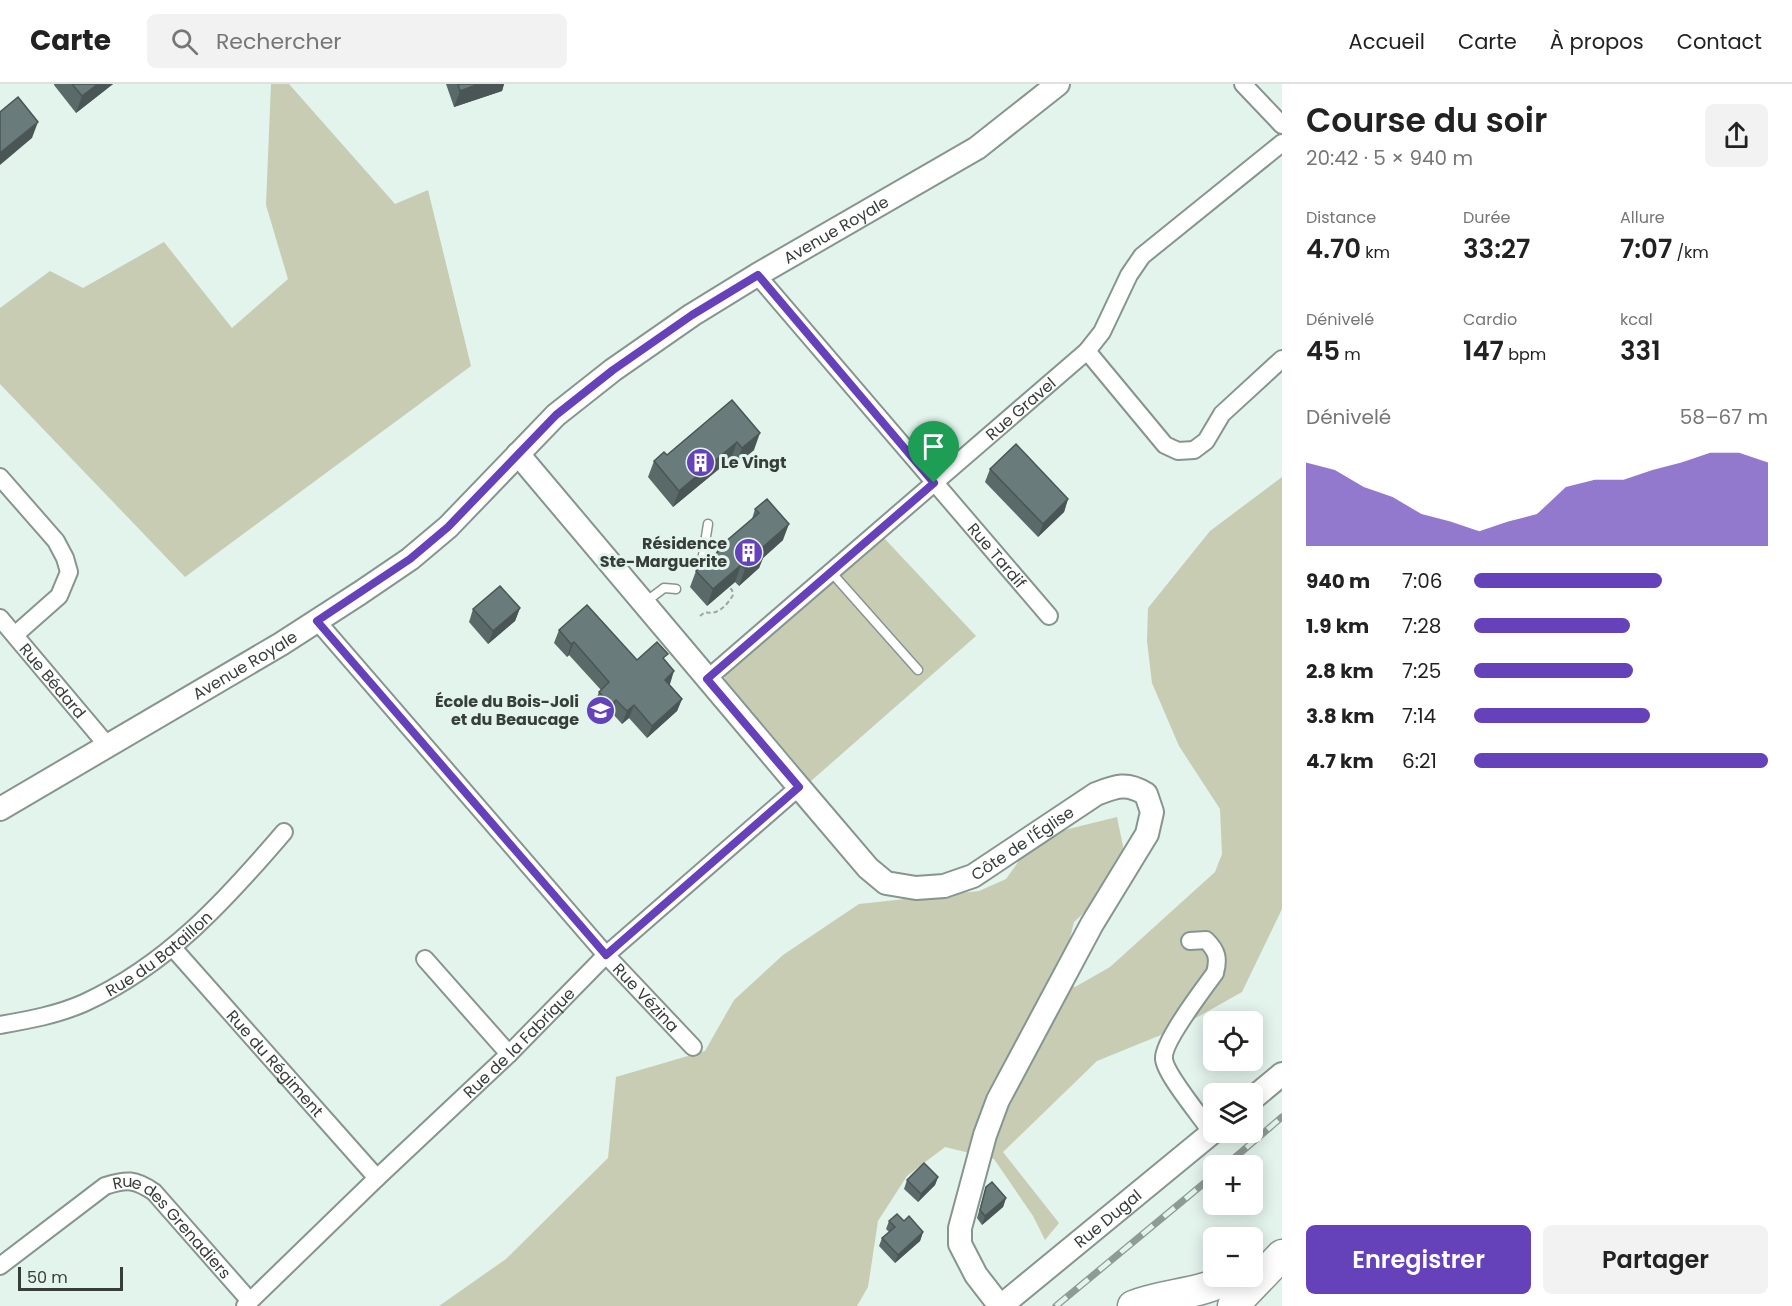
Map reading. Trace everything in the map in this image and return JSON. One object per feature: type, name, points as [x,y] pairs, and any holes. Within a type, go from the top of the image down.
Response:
[{"type":"highway","points":[[1263,1255],[1282,1240]]},
{"type":"highway","points":[[1233,1306],[1282,1255]]},
{"type":"highway","points":[[1133,1306],[1144,1301],[1206,1287]]},
{"type":"street","name":"Avenue Royale","points":[[0,809],[317,621],[410,559],[448,527],[556,415],[613,370],[692,315],[977,148],[1058,84]]},
{"type":"street","points":[[1243,84],[1282,125]]},
{"type":"street","name":"Rue Gravel","points":[[707,679],[1087,351],[1102,332],[1129,274],[1142,256],[1282,143]]},
{"type":"street","name":"Rue Tardif","points":[[758,275],[1048,616]]},
{"type":"street","points":[[1087,351],[1165,445],[1178,451],[1194,450],[1206,441],[1222,414],[1282,359]]},
{"type":"street","name":"Côte de l'Église","points":[[518,454],[799,787],[877,876],[886,883],[916,888],[944,886],[973,876],[1096,794],[1115,786],[1134,786],[1146,794],[1152,813],[1147,834],[1092,924],[998,1100],[985,1135],[960,1228],[960,1244],[976,1275],[1000,1306]]},
{"type":"street","points":[[0,477],[56,541],[69,572],[59,596],[16,634]]},
{"type":"street","name":"Rue Bédard","points":[[0,618],[16,634],[107,745]]},
{"type":"street","name":"Rue Vézina","points":[[317,621],[606,955],[693,1047]]},
{"type":"street","name":"Rue de la Fabrique","points":[[247,1304],[509,1054],[606,955],[799,787]]},
{"type":"street","name":"Rue du Bataillon","points":[[0,1025],[46,1016],[83,1003],[133,976],[173,948],[240,884],[284,832]]},
{"type":"street","points":[[1190,941],[1206,940],[1215,949],[1218,961],[1215,973],[1167,1044],[1164,1059],[1171,1075],[1203,1118]]},
{"type":"street","name":"Rue du Régiment","points":[[173,948],[377,1178]]},
{"type":"street","points":[[425,958],[509,1054]]},
{"type":"street","points":[[1263,1090],[1282,1074]]},
{"type":"street","name":"Rue Dugal","points":[[1000,1306],[1203,1140]]},
{"type":"street","name":"Rue des Grenadiers","points":[[0,1266],[105,1186],[122,1181],[140,1182],[154,1192],[247,1304]]},
{"type":"lane","points":[[701,568],[708,524]]},
{"type":"lane","points":[[831,572],[918,670]]},
{"type":"lane","points":[[644,604],[664,588],[676,589]]},
{"type":"path","points":[[700,616],[705,612],[711,614],[717,612],[727,604],[733,595],[729,587]]},
{"type":"green space","points":[[271,84],[289,84],[395,204],[428,190],[471,366],[185,577],[0,384],[0,308],[50,271],[83,288],[164,242],[232,328],[288,279],[266,205]]},
{"type":"green space","points":[[1282,477],[1282,909],[1242,992],[1208,1011],[1203,1011],[1203,1014],[1178,1028],[1097,1061],[1003,1152],[1059,1223],[1045,1240],[1033,1216],[994,1159],[945,1147],[907,1176],[878,1221],[868,1287],[857,1306],[439,1306],[506,1259],[608,1158],[616,1077],[705,1051],[734,1000],[783,955],[859,904],[979,891],[1006,879],[1036,837],[1117,817],[1125,856],[1120,879],[1074,922],[1066,954],[1069,985],[1075,987],[1110,967],[1215,872],[1222,854],[1220,809],[1179,746],[1152,683],[1147,641],[1148,608],[1210,531]]},
{"type":"green space","points":[[884,538],[976,636],[811,781],[725,679],[725,667]]},
{"type":"building","points":[[72,84],[98,84],[82,96]]},
{"type":"building","points":[[458,84],[479,84],[460,91]]},
{"type":"building","points":[[18,97],[38,122],[0,153],[0,112]]},
{"type":"building","name":"Le Vingt","points":[[732,400],[760,433],[742,448],[737,442],[679,491],[654,461],[664,452],[667,455]]},
{"type":"building","points":[[1016,444],[1068,499],[1043,524],[990,469]]},
{"type":"building","name":"Résidence Ste-Marguerite","points":[[767,499],[789,524],[762,548],[765,552],[745,569],[741,565],[713,589],[696,571],[720,550],[718,548],[759,513],[755,509]]},
{"type":"building","points":[[500,586],[520,608],[493,631],[473,609]]},
{"type":"building","points":[[587,605],[637,660],[657,642],[668,654],[663,658],[674,671],[665,680],[682,699],[652,726],[634,705],[627,711],[616,700],[611,705],[599,692],[609,682],[574,642],[571,644],[559,630]]},
{"type":"building","points":[[924,1163],[938,1177],[921,1194],[907,1180]]},
{"type":"building","points":[[992,1182],[1006,1198],[985,1216],[980,1210],[986,1187]]},
{"type":"building","points":[[897,1214],[904,1221],[909,1216],[923,1232],[898,1255],[882,1238],[895,1227],[889,1221]]},
{"type":"railway","points":[[1238,1155],[1282,1117]]},
{"type":"railway","points":[[1056,1306],[1203,1184]]},
{"type":"place","name":"Le Vingt","points":[[700,462]]},
{"type":"place","name":"Résidence Ste-Marguerite","points":[[748,552]]},
{"type":"place","name":"École du Bois-Joli et du Beaucage","points":[[600,710]]},
{"type":"route","points":[[758,275],[934,483],[707,679],[799,787],[606,955],[317,621],[410,559],[448,527],[556,415],[613,370],[692,315],[758,275]]}]
